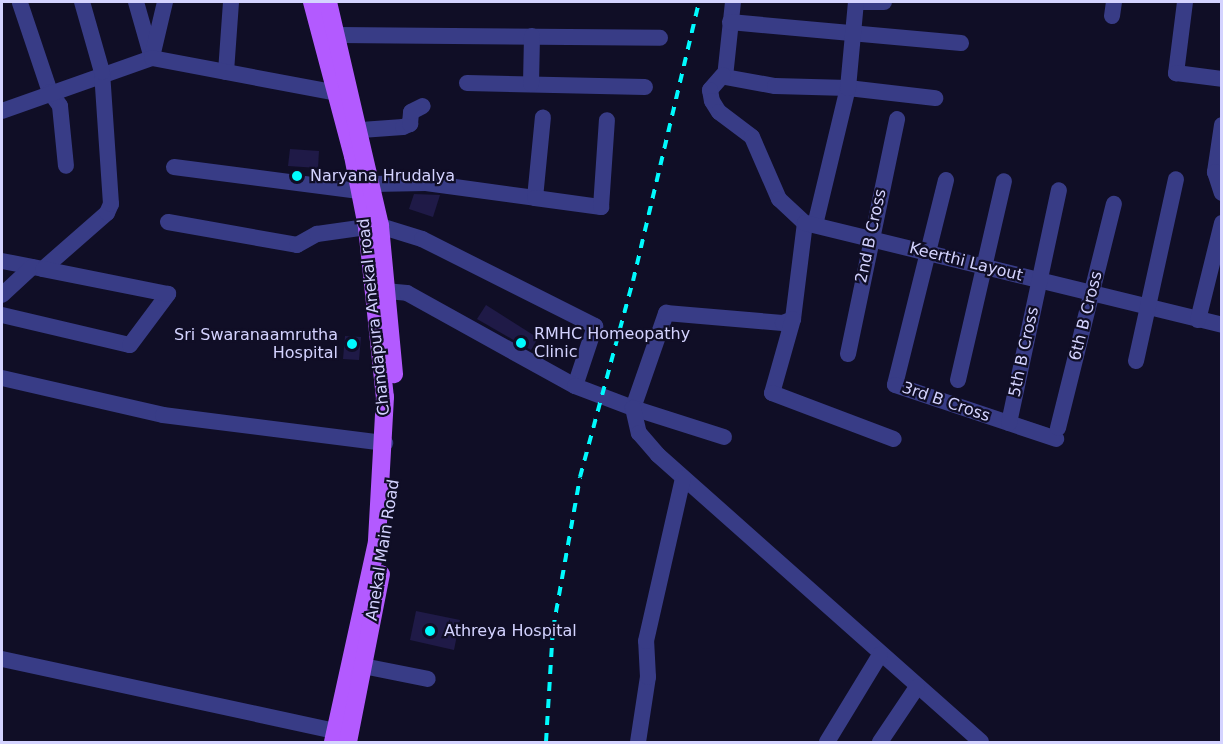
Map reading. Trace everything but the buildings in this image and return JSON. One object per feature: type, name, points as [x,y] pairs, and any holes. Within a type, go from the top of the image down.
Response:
[{"type":"main road","points":[[312,2],[366,187]]},
{"type":"main road","name":"Anekal Main Road","points":[[328,2],[339,35],[361,130],[366,187],[374,227],[381,290],[395,488],[363,666],[339,739]]},
{"type":"main road","name":"Chandapura Anekal road","points":[[339,739],[377,542],[385,443],[381,290]]},
{"type":"street","points":[[2,295],[107,213],[111,204],[102,72],[82,2]]},
{"type":"street","points":[[136,2],[152,58]]},
{"type":"street","points":[[152,58],[165,2]]},
{"type":"street","points":[[226,72],[231,2]]},
{"type":"street","points":[[733,2],[723,75],[710,90],[712,101],[719,112],[752,137],[779,199],[810,224]]},
{"type":"street","points":[[884,2],[856,2],[855,35],[848,88],[810,224],[772,393],[894,439]]},
{"type":"street","points":[[1185,2],[1176,73],[1221,79]]},
{"type":"street","points":[[20,3],[50,92],[60,106],[66,166]]},
{"type":"street","points":[[730,22],[961,43]]},
{"type":"street","points":[[339,35],[660,38]]},
{"type":"street","points":[[531,84],[532,36]]},
{"type":"street","points":[[2,111],[102,72],[152,58],[337,93]]},
{"type":"street","points":[[723,75],[775,86],[848,88],[935,98]]},
{"type":"street","points":[[467,83],[645,87]]},
{"type":"street","points":[[361,130],[403,127],[410,124],[411,112],[423,106]]},
{"type":"street","points":[[535,198],[543,117]]},
{"type":"street","name":"2nd B Cross","points":[[848,354],[870,238],[897,119]]},
{"type":"street","points":[[174,167],[366,187],[426,183],[602,207],[607,120]]},
{"type":"street","points":[[1221,125],[1215,172],[1221,193]]},
{"type":"street","points":[[1136,361],[1176,179]]},
{"type":"street","points":[[926,253],[946,180]]},
{"type":"street","points":[[958,380],[1004,181]]},
{"type":"street","name":"5th B Cross","points":[[1009,423],[1059,190]]},
{"type":"street","name":"6th B Cross","points":[[1057,433],[1114,204]]},
{"type":"street","points":[[168,222],[297,245],[317,234],[374,227],[422,239],[595,326],[575,386]]},
{"type":"street","points":[[1198,320],[1221,223]]},
{"type":"street","name":"Keerthi Layout","points":[[810,224],[1040,280],[1150,304],[1221,325]]},
{"type":"street","name":"3rd B Cross","points":[[926,253],[895,385],[1009,423],[1057,433]]},
{"type":"street","points":[[2,261],[168,294],[130,345],[2,315]]},
{"type":"street","points":[[381,290],[407,293],[575,386],[633,408],[724,437]]},
{"type":"street","points":[[788,321],[666,313],[633,408],[645,442],[880,656],[981,742]]},
{"type":"street","points":[[2,378],[162,416],[385,443]]},
{"type":"street","points":[[638,742],[648,677],[646,641],[683,478]]},
{"type":"street","points":[[827,742],[880,656]]},
{"type":"street","points":[[2,659],[339,739]]},
{"type":"street","points":[[363,666],[428,679]]},
{"type":"street","points":[[880,742],[917,687]]},
{"type":"railway","points":[[546,742],[553,629],[580,477],[633,281],[699,2]]},
{"type":"place","name":"Naryana Hrudalya","points":[[297,176]]},
{"type":"place","name":"RMHC Homeopathy Clinic","points":[[521,343]]},
{"type":"place","name":"Sri Swaranaamrutha Hospital","points":[[352,344]]},
{"type":"place","name":"Athreya Hospital","points":[[430,631]]}]
